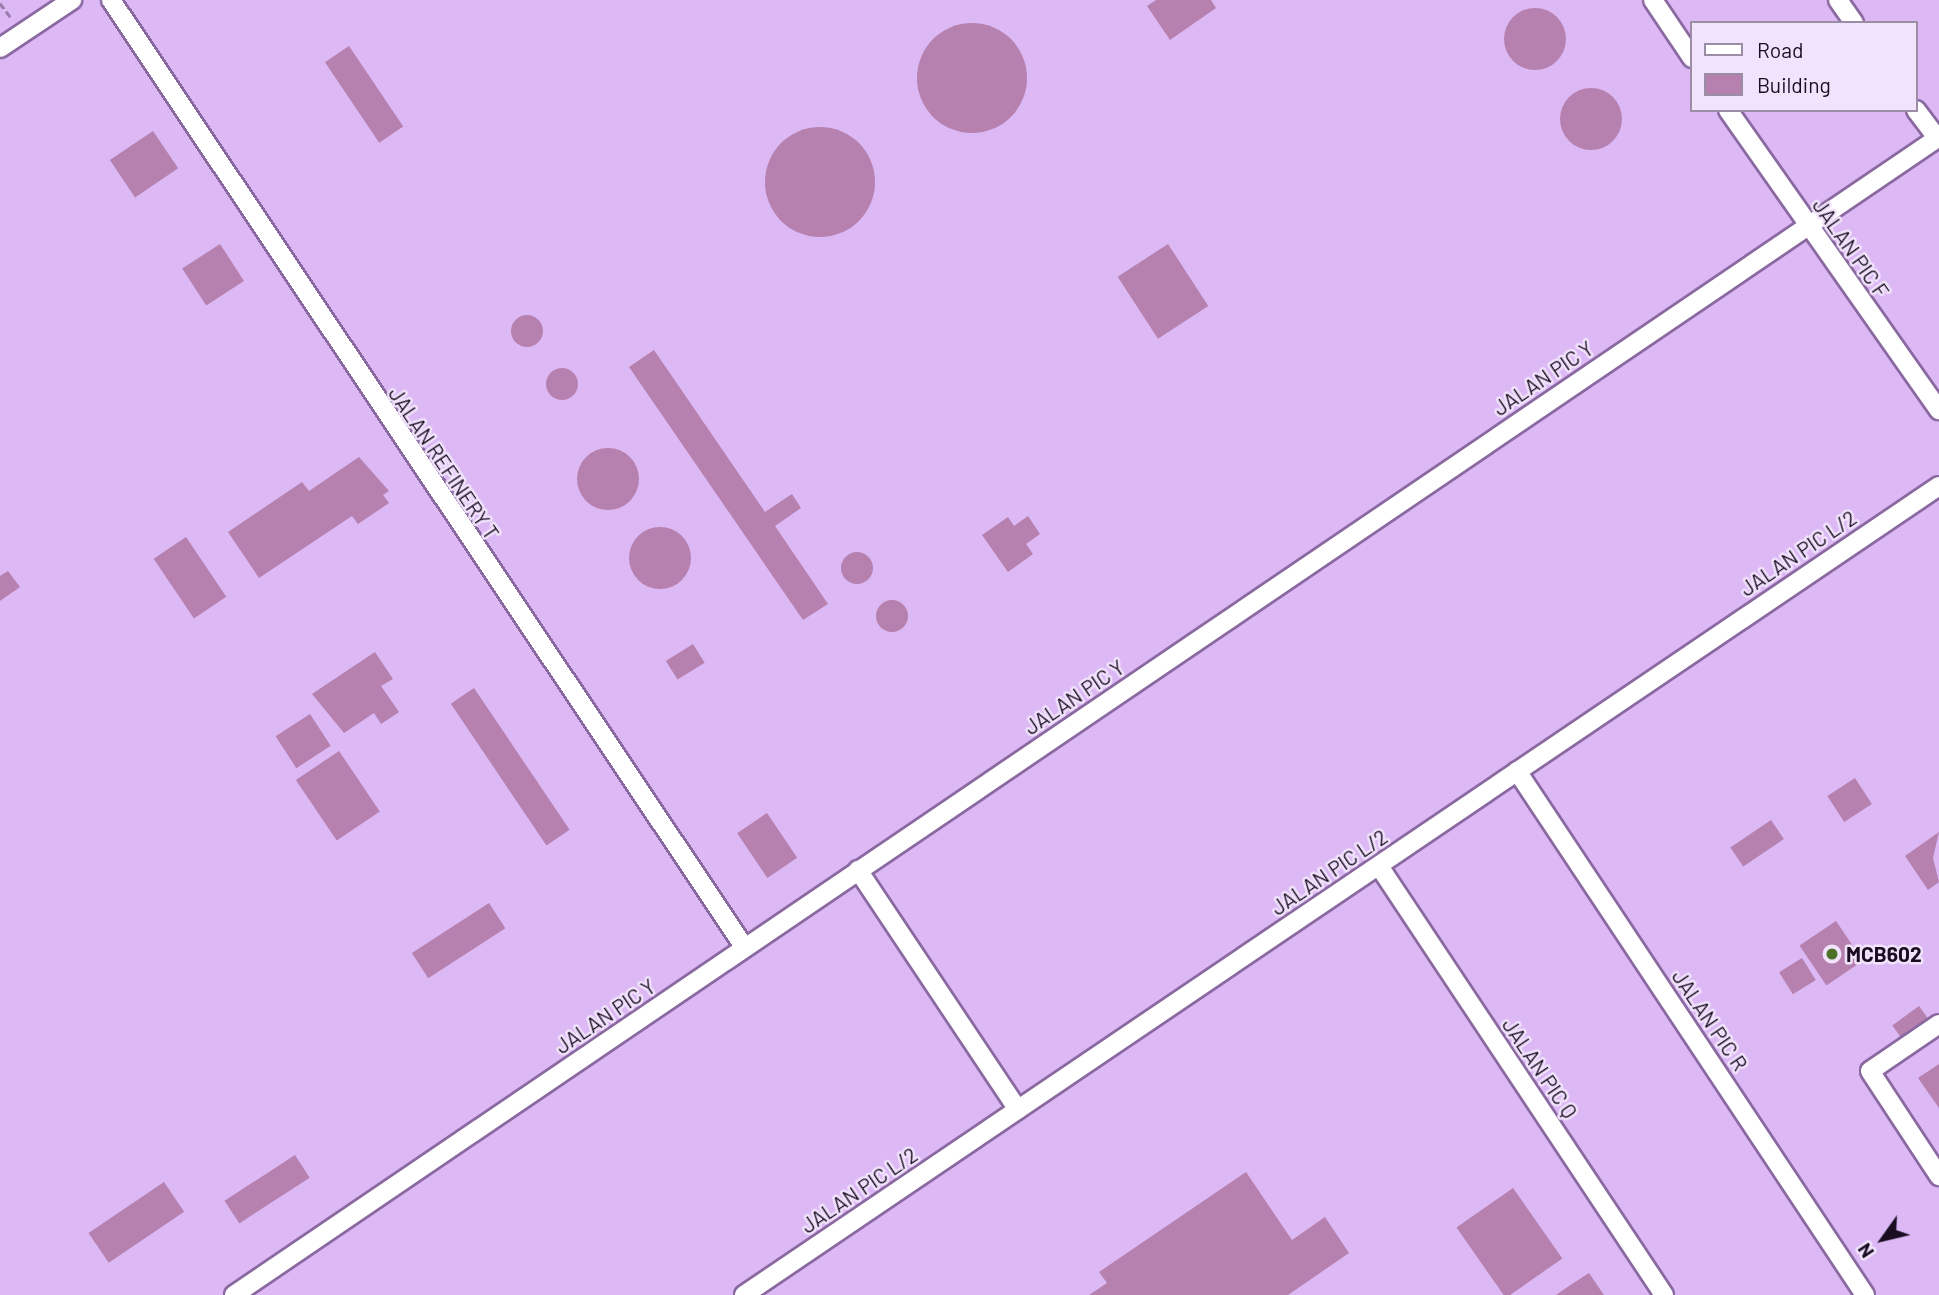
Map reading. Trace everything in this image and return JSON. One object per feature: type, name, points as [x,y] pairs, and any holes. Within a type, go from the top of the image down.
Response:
[{"type":"street","points":[[0,48],[72,0]]},
{"type":"street","name":"JALAN REFINERY T","points":[[111,0],[745,948]]},
{"type":"street","points":[[1653,0],[1690,55]]},
{"type":"street","points":[[1838,0],[1853,21]]},
{"type":"street","name":"JALAN PIC F","points":[[1729,112],[1939,410]]},
{"type":"street","points":[[1918,112],[1938,138]]},
{"type":"street","name":"JALAN PIC Y","points":[[234,1295],[1938,138]]},
{"type":"street","name":"JALAN PIC L/2","points":[[744,1295],[1939,485]]},
{"type":"street","name":"JALAN PIC R","points":[[1517,771],[1865,1295]]},
{"type":"street","name":"JALAN PIC Q","points":[[1379,866],[1664,1295]]},
{"type":"street","points":[[859,870],[1018,1110]]},
{"type":"street","points":[[1939,1024],[1870,1070],[1939,1176]]},
{"type":"path","points":[[0,3],[21,34]]},
{"type":"building","points":[[1156,0],[1211,0],[1216,8],[1170,40],[1147,6]]},
{"type":"building","points":[[1535,8],[1557,17],[1566,39],[1557,61],[1535,70],[1513,61],[1504,39],[1513,17]]},
{"type":"building","points":[[972,23],[993,27],[1011,39],[1023,57],[1027,78],[1023,99],[1011,117],[993,129],[972,133],[951,129],[933,117],[921,99],[917,78],[921,57],[933,39],[951,27]]},
{"type":"building","points":[[349,46],[403,126],[379,143],[325,62]]},
{"type":"building","points":[[1591,88],[1613,97],[1622,119],[1613,141],[1591,150],[1569,141],[1560,119],[1569,97]]},
{"type":"building","points":[[820,127],[841,131],[859,143],[871,161],[875,182],[871,203],[859,221],[841,233],[820,237],[799,233],[781,221],[769,203],[765,182],[769,161],[781,143],[799,131]]},
{"type":"building","points":[[153,131],[178,168],[135,197],[110,160]]},
{"type":"building","points":[[220,244],[244,281],[206,305],[182,269]]},
{"type":"building","points":[[1168,244],[1208,306],[1158,339],[1118,277]]},
{"type":"building","points":[[527,315],[538,320],[543,331],[538,342],[527,347],[516,342],[511,331],[516,320]]},
{"type":"building","points":[[654,350],[765,512],[792,494],[801,508],[775,526],[828,604],[803,620],[629,367]]},
{"type":"building","points":[[562,368],[573,373],[578,384],[573,395],[562,400],[551,395],[546,384],[551,373]]},
{"type":"building","points":[[602,448],[614,448],[630,457],[637,467],[637,491],[630,501],[614,510],[602,510],[591,505],[582,496],[577,485],[577,473],[582,462],[591,453]]},
{"type":"building","points":[[359,457],[389,491],[383,495],[389,503],[358,524],[352,516],[259,578],[228,532],[302,482],[309,491]]},
{"type":"building","points":[[1028,516],[1040,534],[1026,544],[1033,554],[1008,572],[982,535],[1008,517],[1014,526]]},
{"type":"building","points":[[654,527],[666,527],[682,536],[689,546],[689,570],[682,580],[666,589],[654,589],[643,584],[634,575],[629,564],[629,552],[634,541],[643,532]]},
{"type":"building","points":[[186,537],[226,597],[194,618],[154,559]]},
{"type":"building","points":[[857,552],[868,557],[873,568],[868,579],[857,584],[846,579],[841,568],[846,557]]},
{"type":"building","points":[[8,571],[20,587],[0,601],[0,576]]},
{"type":"building","points":[[892,600],[903,605],[908,616],[903,627],[892,632],[881,627],[876,616],[881,605]]},
{"type":"building","points":[[693,644],[705,663],[678,680],[666,661]]},
{"type":"building","points":[[375,652],[393,679],[381,686],[399,712],[381,724],[374,713],[344,733],[312,694]]},
{"type":"building","points":[[474,688],[570,830],[546,845],[451,704]]},
{"type":"building","points":[[310,714],[331,746],[296,768],[276,736]]},
{"type":"building","points":[[339,751],[380,812],[337,841],[296,780]]},
{"type":"building","points":[[1855,778],[1872,804],[1844,822],[1827,796]]},
{"type":"building","points":[[767,813],[797,858],[767,878],[737,833]]},
{"type":"building","points":[[1771,820],[1784,839],[1743,866],[1730,847]]},
{"type":"building","points":[[1939,832],[1933,858],[1939,882],[1928,890],[1905,856]]},
{"type":"building","points":[[489,903],[505,928],[428,978],[412,953]]},
{"type":"building","name":"MCB602","points":[[1836,921],[1863,961],[1826,985],[1800,946]]},
{"type":"building","points":[[1802,958],[1816,980],[1793,994],[1779,972]]},
{"type":"building","points":[[1919,1006],[1929,1020],[1902,1039],[1892,1025]]},
{"type":"building","points":[[1939,1064],[1939,1108],[1918,1078]]},
{"type":"building","points":[[295,1155],[310,1178],[239,1223],[225,1201]]},
{"type":"building","points":[[1246,1172],[1292,1240],[1325,1217],[1349,1253],[1288,1295],[1089,1295],[1107,1283],[1099,1272]]},
{"type":"building","points":[[164,1182],[184,1212],[109,1263],[89,1233]]},
{"type":"building","points":[[1513,1188],[1562,1258],[1510,1295],[1504,1295],[1456,1228]]},
{"type":"building","points":[[1589,1273],[1604,1295],[1556,1295],[1569,1286]]},
{"type":"place","name":"MCB602","points":[[1832,954]]}]
